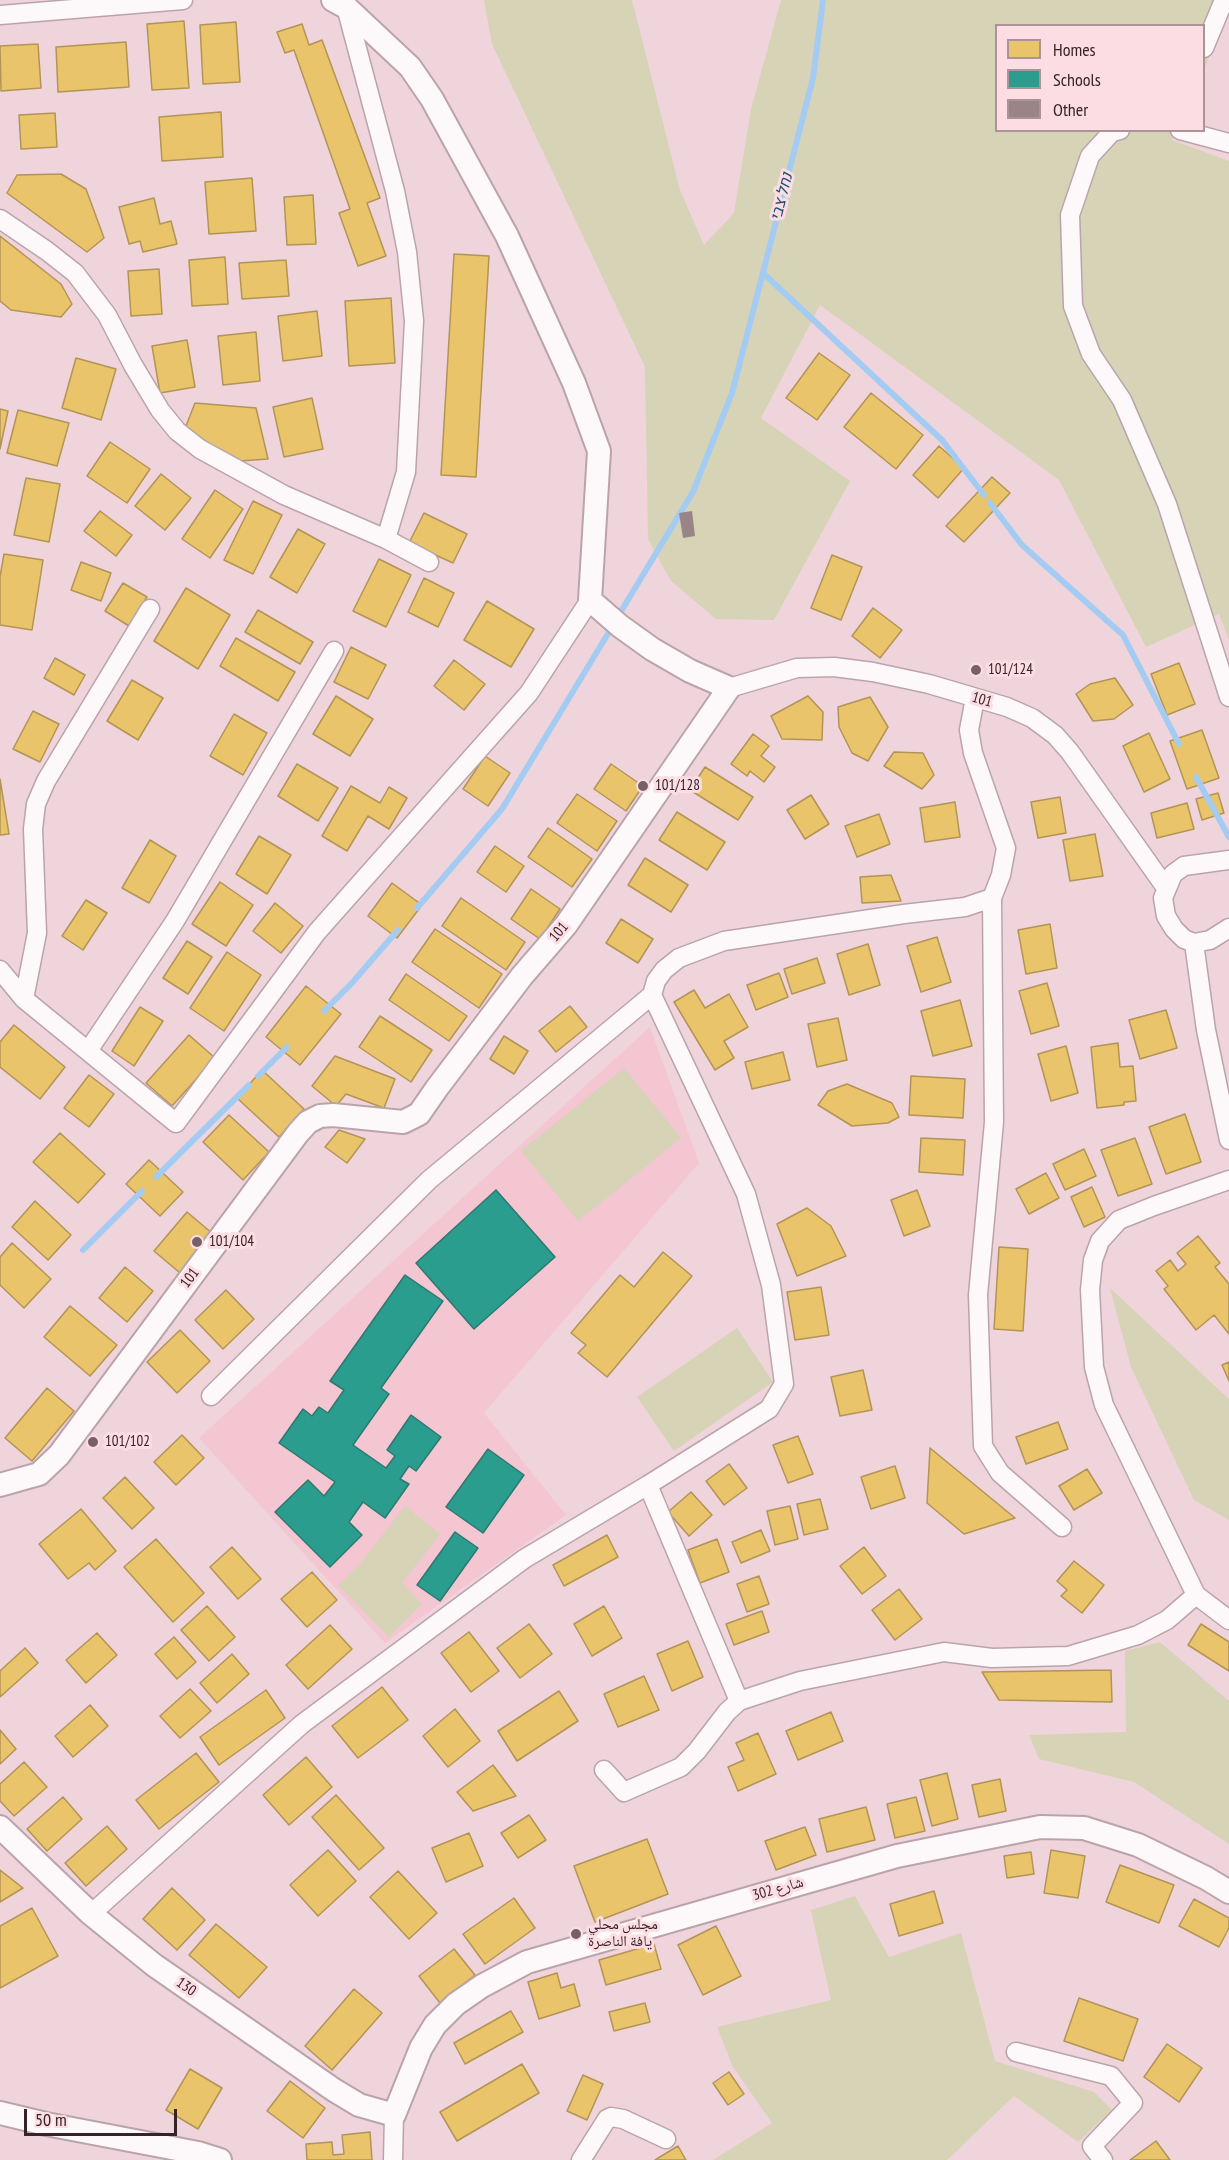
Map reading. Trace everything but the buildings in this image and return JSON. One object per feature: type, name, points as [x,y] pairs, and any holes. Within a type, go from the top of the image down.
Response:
[{"type":"street","points":[[0,15],[183,0]]},
{"type":"street","points":[[1205,43],[1224,0]]},
{"type":"street","points":[[340,4],[395,191],[407,252],[414,321],[406,472],[386,539]]},
{"type":"street","points":[[0,970],[24,999],[177,1123],[317,932],[529,693],[590,600],[599,451],[574,383],[507,236],[432,99],[410,68],[340,4]]},
{"type":"street","points":[[1112,132],[1090,156],[1070,215],[1073,306],[1091,354],[1122,400],[1167,504],[1229,697]]},
{"type":"street","points":[[1188,132],[1229,143]]},
{"type":"street","points":[[0,219],[75,273],[107,315],[160,410],[177,431],[200,449],[284,495],[386,539],[429,562]]},
{"type":"street","points":[[590,600],[652,649],[690,671],[729,688]]},
{"type":"street","points":[[24,999],[37,933],[33,829],[36,804],[46,781],[150,609]]},
{"type":"street","points":[[88,1051],[175,921],[334,651]]},
{"type":"street","name":"101","points":[[0,1485],[39,1474],[59,1455],[308,1122],[320,1116],[333,1115],[403,1122],[419,1114],[436,1088],[522,976],[566,925],[729,688],[797,668],[834,667],[918,681],[1024,714],[1055,735],[1070,752],[1166,888]]},
{"type":"street","points":[[975,698],[969,730],[973,753],[1006,848],[1001,875],[992,898],[994,1122],[978,1295],[983,1446],[1000,1473],[1062,1527]]},
{"type":"street","points":[[1229,860],[1184,866],[1173,874],[1162,898],[1166,916],[1184,939],[1194,943],[1210,940],[1229,928]]},
{"type":"street","points":[[211,1396],[429,1180],[652,995],[656,981],[664,970],[679,958],[724,941],[904,914],[965,908],[992,898]]},
{"type":"street","points":[[1194,943],[1206,1030],[1229,1140]]},
{"type":"street","points":[[91,1914],[302,1724],[524,1559],[769,1409],[784,1384],[771,1285],[746,1194],[652,995]]},
{"type":"street","points":[[1229,1180],[1119,1220],[1100,1241],[1093,1260],[1090,1290],[1094,1367],[1104,1405],[1196,1595],[1229,1620]]},
{"type":"street","points":[[648,1485],[738,1701]]},
{"type":"street","points":[[604,1770],[624,1792],[681,1767],[697,1752],[738,1701],[800,1681],[944,1652],[992,1658],[1068,1656],[1138,1635],[1167,1620],[1196,1595]]},
{"type":"street","name":"130","points":[[0,1827],[91,1914],[154,1965],[334,2090],[359,2105],[394,2115]]},
{"type":"street","name":"شارع 302","points":[[394,2115],[421,2048],[435,2025],[456,2004],[473,1992],[527,1962],[897,1856],[1040,1827],[1084,1828],[1138,1845],[1206,1878],[1229,1892]]},
{"type":"street","points":[[1016,2052],[1111,2076],[1133,2103],[1092,2146],[1103,2160]]},
{"type":"street","points":[[0,2113],[198,2153],[220,2160]]},
{"type":"street","points":[[393,2160],[394,2115]]},
{"type":"street","points":[[581,2160],[607,2119],[611,2117],[623,2119],[666,2139]]},
{"type":"shaded area","points":[[484,0],[632,0],[680,190],[704,245],[734,213],[751,109],[781,0],[1229,0],[1229,12],[1205,67],[1205,24],[995,24],[995,132],[1176,132],[1172,140],[1229,161],[1229,640],[1219,614],[1146,647],[1059,480],[820,305],[761,418],[850,481],[774,620],[716,619],[671,581],[648,539],[645,367],[492,44]]},
{"type":"shaded area","points":[[650,1027],[699,1163],[484,1413],[566,1515],[385,1643],[199,1438]]},
{"type":"shaded area","points":[[624,1068],[681,1138],[578,1221],[521,1151]]},
{"type":"shaded area","points":[[1110,1288],[1229,1399],[1229,1520],[1194,1500],[1131,1367]]},
{"type":"shaded area","points":[[737,1328],[773,1382],[674,1451],[637,1397]]},
{"type":"shaded area","points":[[405,1506],[440,1534],[402,1583],[422,1604],[389,1637],[338,1585],[360,1564]]},
{"type":"shaded area","points":[[1160,1642],[1229,1701],[1229,1844],[1134,1782],[1039,1759],[1029,1735],[1126,1732],[1125,1651]]},
{"type":"shaded area","points":[[855,1896],[889,1957],[961,1933],[995,2061],[1094,2092],[1112,2110],[1078,2142],[1014,2096],[947,2160],[713,2160],[772,2123],[733,2067],[717,2027],[831,2000],[811,1910]]},
{"type":"waterway","name":"נחל צבי","points":[[617,618],[693,492],[732,393],[813,78],[823,0]]},
{"type":"waterway","points":[[764,274],[942,440],[984,495]]},
{"type":"waterway","points":[[990,503],[1022,545],[1123,635],[1179,744]]},
{"type":"waterway","points":[[417,908],[502,809],[612,627]]},
{"type":"waterway","points":[[1196,777],[1229,837]]},
{"type":"waterway","points":[[324,1011],[398,930]]},
{"type":"waterway","points":[[258,1076],[287,1047]]},
{"type":"waterway","points":[[156,1177],[249,1085]]},
{"type":"waterway","points":[[83,1250],[142,1191]]},
{"type":"place","name":"101/124","points":[[976,670]]},
{"type":"place","name":"101/128","points":[[643,786]]},
{"type":"place","name":"101/104","points":[[197,1242]]},
{"type":"place","name":"101/102","points":[[93,1442]]},
{"type":"place","name":"مجلس محلي يافة الناصرة","points":[[576,1934]]}]
